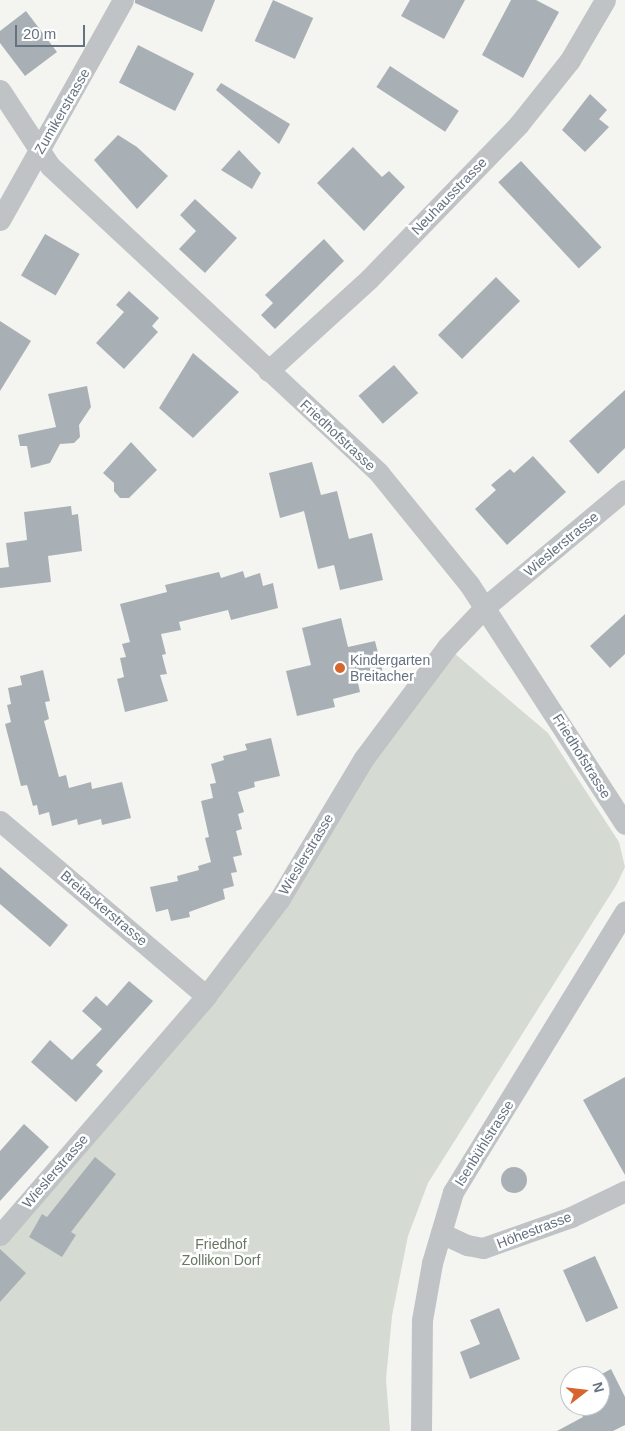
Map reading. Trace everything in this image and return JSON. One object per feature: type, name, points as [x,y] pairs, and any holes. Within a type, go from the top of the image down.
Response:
[{"type":"street","name":"Zumikerstrasse","points":[[0,220],[123,0]]},
{"type":"street","name":"Neuhausstrasse","points":[[268,371],[369,279],[519,124],[570,60],[606,0]]},
{"type":"street","name":"Friedhofstrasse","points":[[0,90],[50,166],[379,473],[442,548],[485,606],[625,824]]},
{"type":"street","name":"Wieslerstrasse","points":[[0,1235],[206,996],[279,900],[364,758],[447,647],[485,606],[625,490]]},
{"type":"street","name":"Breitackerstrasse","points":[[0,821],[206,996]]},
{"type":"street","name":"Isenbühlstrasse","points":[[420,1431],[422,1320],[432,1263],[453,1192],[625,911]]},
{"type":"street","name":"Höhestrasse","points":[[442,1233],[467,1246],[483,1248],[553,1224],[625,1191]]},
{"type":"green space","name":"Friedhof Zollikon Dorf","points":[[447,647],[548,733],[619,842],[625,867],[617,884],[428,1183],[408,1236],[392,1316],[386,1379],[390,1431],[0,1431],[0,1235],[206,996]]},
{"type":"building","points":[[135,0],[215,0],[202,32],[135,3]]},
{"type":"building","points":[[273,0],[313,18],[295,59],[255,41]]},
{"type":"building","points":[[410,0],[465,0],[444,39],[401,16]]},
{"type":"building","points":[[511,0],[536,0],[559,12],[523,78],[482,55]]},
{"type":"building","points":[[26,11],[57,52],[25,76],[0,43],[0,31]]},
{"type":"building","points":[[138,45],[194,74],[175,111],[119,82]]},
{"type":"building","points":[[390,66],[459,111],[445,132],[376,87]]},
{"type":"building","points":[[221,83],[290,124],[279,144],[216,90]]},
{"type":"building","points":[[590,94],[607,110],[599,119],[609,127],[585,152],[562,130]]},
{"type":"building","points":[[118,135],[137,147],[168,176],[137,209],[94,160]]},
{"type":"building","points":[[353,147],[382,177],[389,171],[405,187],[364,231],[317,183]]},
{"type":"building","points":[[239,150],[261,173],[252,189],[221,170]]},
{"type":"building","points":[[521,161],[601,247],[579,268],[498,182]]},
{"type":"building","points":[[195,199],[237,238],[205,273],[179,249],[196,231],[180,215]]},
{"type":"building","points":[[45,234],[80,254],[56,296],[21,276]]},
{"type":"building","points":[[324,239],[344,261],[275,329],[261,315],[273,303],[265,295]]},
{"type":"building","points":[[496,277],[520,301],[462,359],[438,335]]},
{"type":"building","points":[[129,291],[159,318],[152,326],[158,332],[124,369],[96,343],[124,312],[116,305]]},
{"type":"building","points":[[0,321],[31,341],[0,391]]},
{"type":"building","points":[[193,353],[239,392],[193,438],[159,408]]},
{"type":"building","points":[[394,365],[418,393],[383,424],[359,396]]},
{"type":"building","points":[[87,386],[91,407],[79,425],[80,437],[74,443],[60,444],[50,463],[31,468],[27,446],[20,446],[18,435],[56,427],[48,394]]},
{"type":"building","points":[[625,390],[625,448],[598,474],[569,441]]},
{"type":"building","points":[[131,442],[157,470],[129,498],[120,498],[114,491],[114,483],[103,473]]},
{"type":"building","points":[[533,456],[566,492],[507,545],[475,509],[496,490],[491,485],[510,469],[514,473]]},
{"type":"building","points":[[312,462],[321,495],[337,491],[349,539],[372,533],[383,580],[340,590],[334,565],[318,569],[304,511],[280,518],[269,473]]},
{"type":"building","points":[[71,506],[72,515],[78,514],[82,551],[48,556],[51,582],[0,588],[0,568],[9,567],[6,543],[27,540],[24,512]]},
{"type":"building","points":[[243,571],[245,578],[260,573],[263,586],[273,583],[278,608],[231,620],[228,610],[179,622],[181,630],[161,634],[166,654],[162,655],[167,674],[160,675],[168,701],[125,712],[117,679],[124,677],[120,658],[126,657],[122,644],[130,642],[120,604],[167,592],[165,585],[219,572],[221,578]]},
{"type":"building","points":[[625,614],[625,654],[610,668],[590,646]]},
{"type":"building","name":"Kindergarten Breitacher","points":[[341,618],[348,647],[375,641],[384,677],[358,683],[360,692],[333,699],[335,707],[297,716],[286,671],[311,665],[302,628]]},
{"type":"building","points":[[43,670],[50,701],[45,702],[49,719],[44,721],[59,777],[66,775],[69,788],[91,782],[92,789],[122,782],[131,818],[102,825],[101,819],[78,825],[77,819],[52,826],[49,812],[39,815],[37,805],[33,806],[27,785],[21,786],[5,724],[11,722],[7,705],[11,704],[8,688],[22,685],[20,676]]},
{"type":"building","points":[[271,738],[280,776],[254,782],[255,787],[238,792],[244,812],[238,814],[242,829],[236,831],[242,855],[233,857],[237,872],[231,873],[234,886],[223,889],[225,899],[189,912],[190,917],[171,921],[168,909],[156,912],[150,887],[178,881],[177,876],[199,870],[198,866],[211,862],[205,838],[209,837],[201,801],[213,798],[210,784],[216,783],[211,764],[224,760],[223,756],[247,750],[245,744]]},
{"type":"building","points":[[0,867],[68,925],[50,947],[0,904]]},
{"type":"building","points":[[129,981],[153,1001],[96,1065],[103,1071],[76,1102],[31,1062],[50,1040],[72,1060],[102,1029],[82,1011],[96,996],[107,1006]]},
{"type":"building","points":[[625,1077],[625,1175],[583,1100]]},
{"type":"building","points":[[24,1124],[49,1147],[0,1201],[0,1151]]},
{"type":"building","points":[[95,1157],[116,1174],[71,1232],[76,1235],[62,1257],[29,1237],[42,1214],[47,1217]]},
{"type":"building","points":[[514,1167],[523,1171],[527,1180],[523,1189],[514,1193],[505,1189],[501,1180],[505,1171]]},
{"type":"building","points":[[0,1249],[26,1273],[0,1302]]},
{"type":"building","points":[[595,1256],[618,1308],[586,1322],[563,1270]]},
{"type":"building","points":[[499,1308],[520,1359],[470,1379],[460,1352],[480,1344],[470,1320]]},
{"type":"building","points":[[610,1370],[625,1397],[625,1425],[613,1431],[557,1431],[583,1416],[610,1416]]},
{"type":"place","name":"Kindergarten Breitacher","points":[[340,668]]}]
